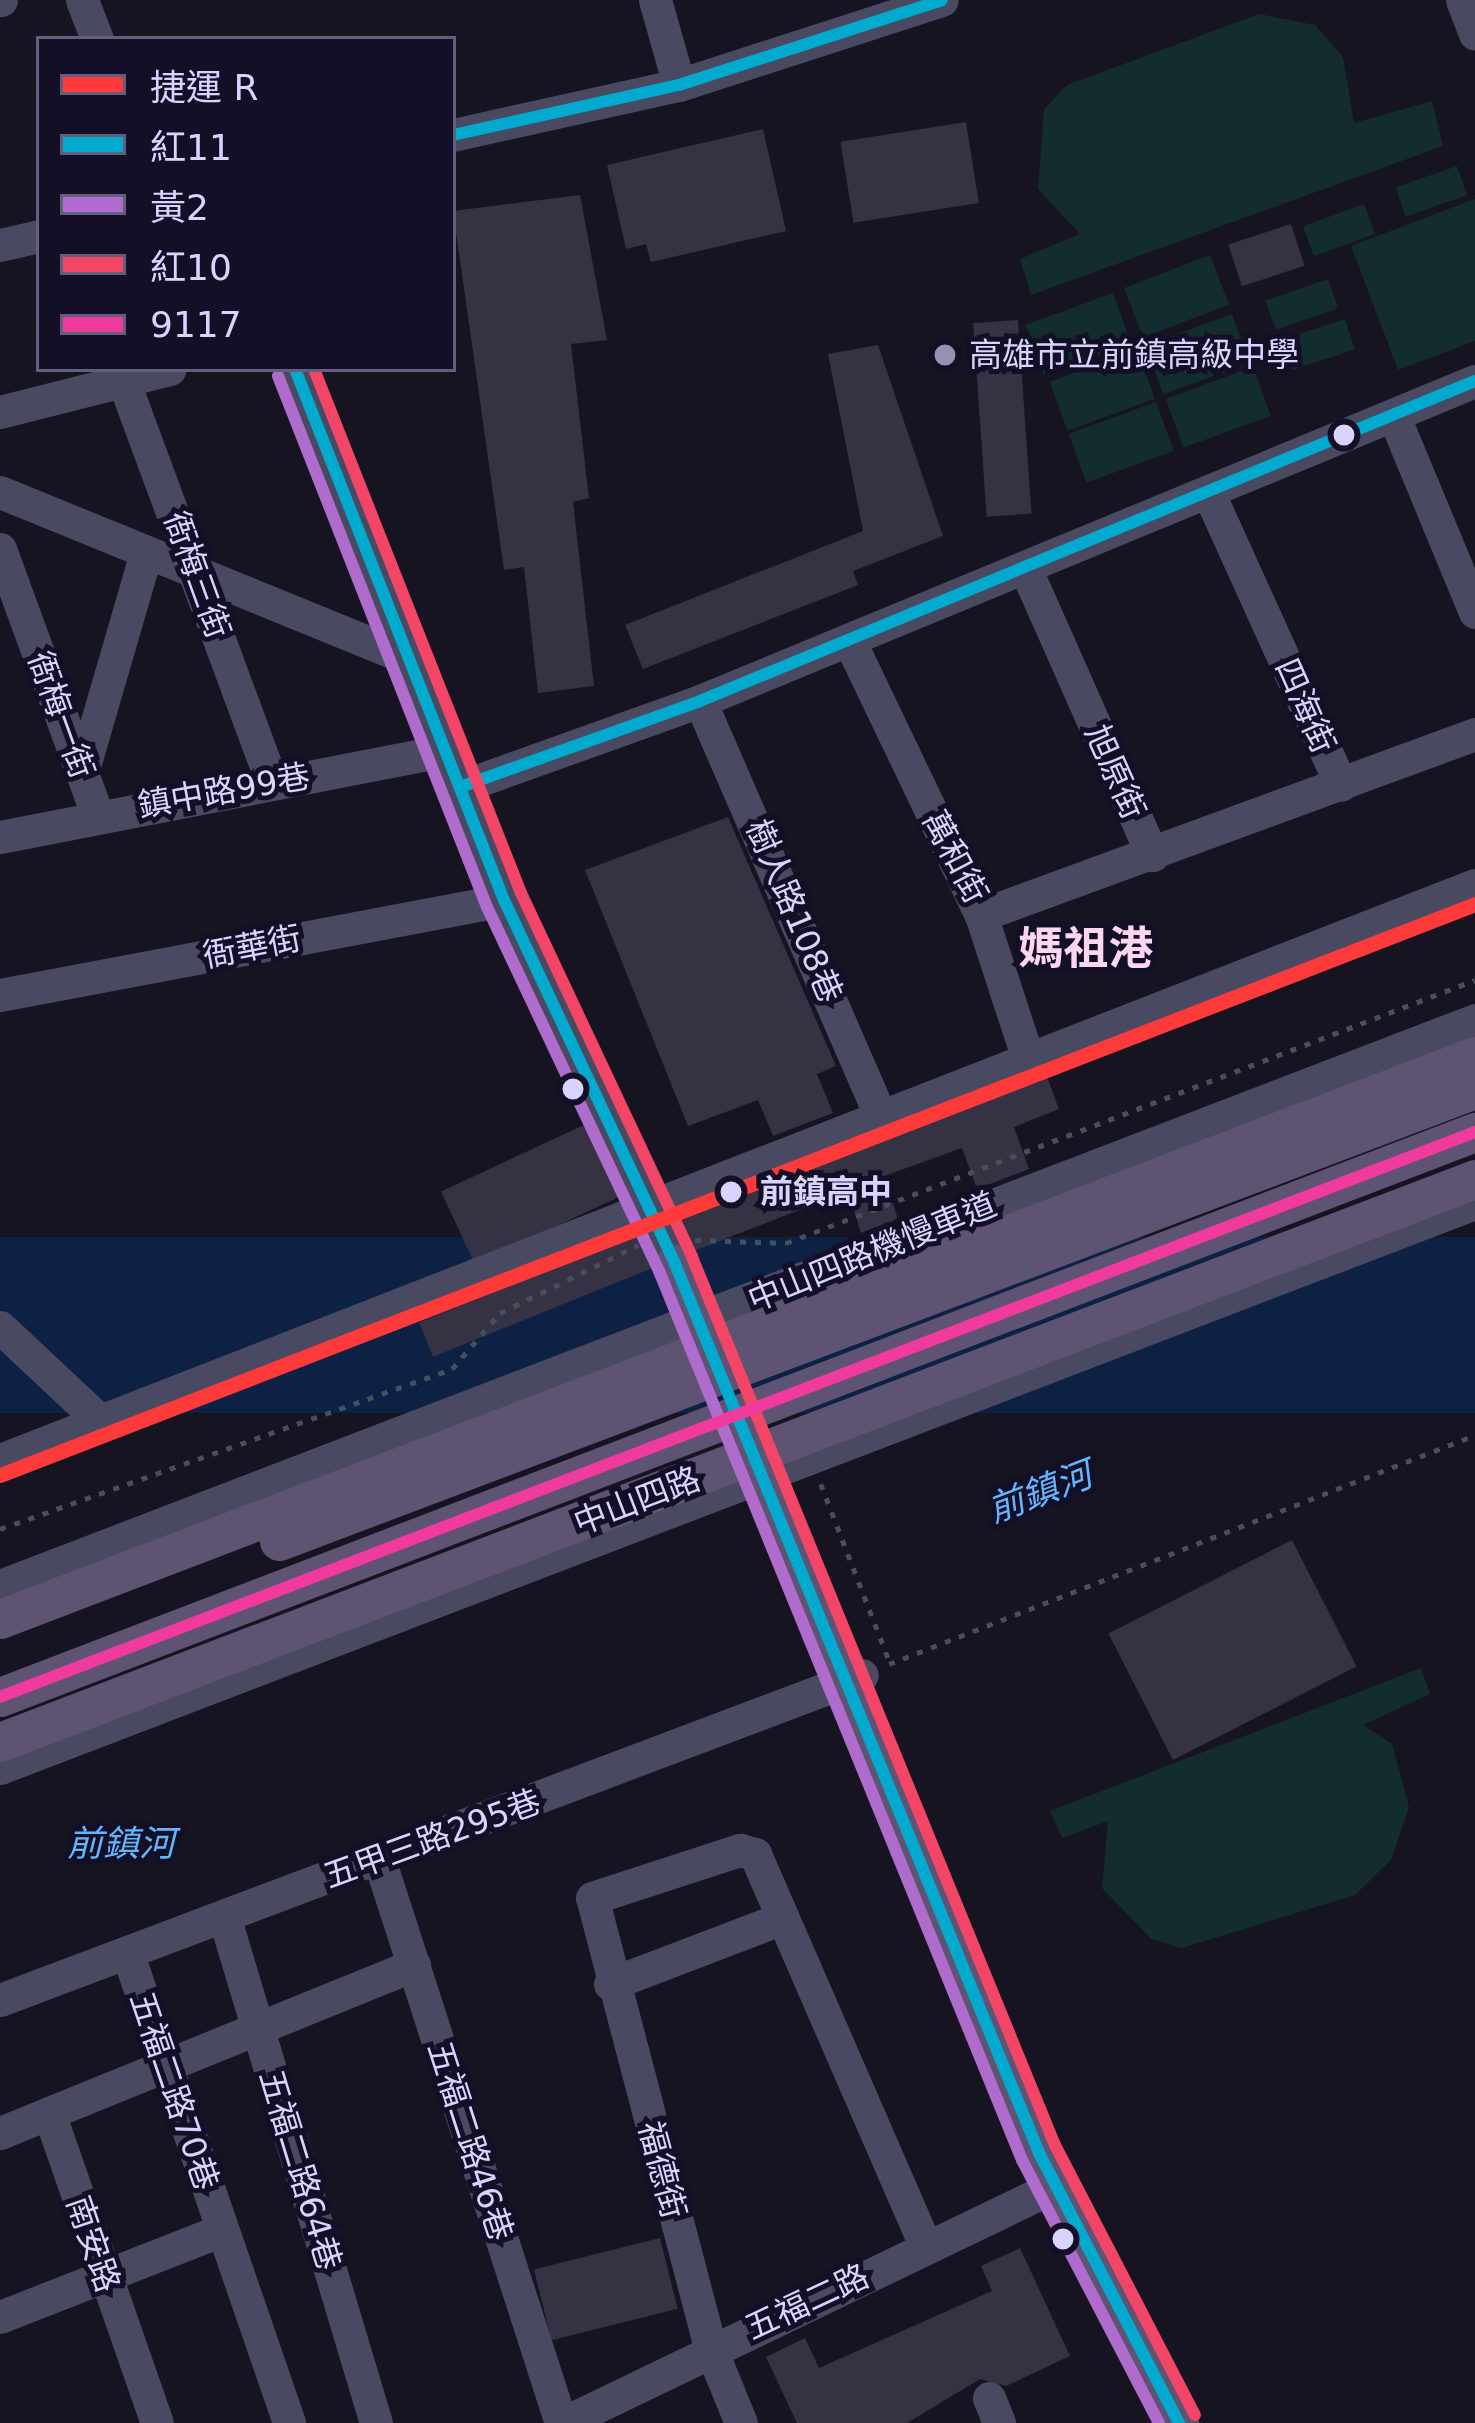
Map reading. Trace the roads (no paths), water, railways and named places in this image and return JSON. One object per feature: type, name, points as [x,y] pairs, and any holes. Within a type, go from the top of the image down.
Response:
[{"type":"main road","points":[[0,1619],[1475,1056]]},
{"type":"main road","points":[[0,1645],[709,1350],[1475,1089]]},
{"type":"main road","name":"中山四路","points":[[0,1697],[1475,1132]]},
{"type":"main road","name":"中山四路","points":[[0,1742],[759,1479],[1475,1179]]},
{"type":"main road","points":[[662,1237],[759,1479],[856,1673],[1053,2187],[1179,2423]]},
{"type":"street","points":[[82,0],[96,36]]},
{"type":"street","points":[[655,0],[679,85]]},
{"type":"street","points":[[456,134],[679,85],[942,0]]},
{"type":"street","points":[[1462,0],[1475,34]]},
{"type":"street","points":[[0,245],[36,237]]},
{"type":"street","points":[[296,372],[415,661],[504,899],[662,1237]]},
{"type":"street","points":[[0,412],[122,375]]},
{"type":"street","name":"衙梅三街","points":[[122,375],[272,782]]},
{"type":"street","points":[[463,786],[700,701],[1026,571],[1395,419],[1475,381]]},
{"type":"street","points":[[1395,419],[1475,612]]},
{"type":"street","points":[[0,492],[415,661]]},
{"type":"street","name":"四海街","points":[[1210,496],[1341,785],[1475,734]]},
{"type":"street","name":"衙梅一街","points":[[0,548],[97,814]]},
{"type":"street","points":[[82,773],[146,553]]},
{"type":"street","name":"旭原街","points":[[1026,571],[1152,855],[1341,785]]},
{"type":"street","name":"萬和街","points":[[849,640],[980,916],[1152,855]]},
{"type":"street","name":"樹人路108巷","points":[[700,701],[883,1122]]},
{"type":"street","name":"鎮中路99巷","points":[[0,837],[97,814],[448,751]]},
{"type":"street","points":[[0,1460],[101,1422],[662,1237],[883,1122],[1475,885]]},
{"type":"street","name":"衙華街","points":[[0,995],[504,899]]},
{"type":"street","points":[[980,916],[1030,1065]]},
{"type":"street","name":"中山四路機慢車道","points":[[0,1586],[709,1350],[1475,1020]]},
{"type":"street","points":[[0,1768],[1475,1203]]},
{"type":"street","points":[[0,1327],[101,1422]]},
{"type":"street","name":"五甲三路295巷","points":[[0,2000],[856,1673]]},
{"type":"street","name":"福德街","points":[[741,2423],[710,2347],[589,1914],[598,1894],[748,1850],[783,1918]]},
{"type":"street","name":"五福二路46巷","points":[[379,1859],[562,2423]]},
{"type":"street","name":"五福二路64巷","points":[[224,1916],[376,2423]]},
{"type":"street","points":[[610,1984],[783,1918],[926,2247]]},
{"type":"street","name":"五福二路70巷","points":[[127,1952],[289,2423]]},
{"type":"street","points":[[0,2133],[414,1965]]},
{"type":"street","name":"南安路","points":[[49,2114],[157,2423]]},
{"type":"street","name":"五福二路","points":[[562,2423],[710,2347],[1053,2187]]},
{"type":"street","name":"五福二路70巷","points":[[0,2317],[222,2230]]},
{"type":"water","points":[[0,1237],[1475,1237],[1475,1413],[0,1413]]},
{"type":"metro line","name":"R","points":[[0,1475],[1475,904]]},
{"type":"place","name":"高雄市立前鎮高級中學","points":[[945,355]]},
{"type":"place","name":"前鎮高中","points":[[731,1192]]},
{"type":"district","name":"媽祖港","points":[[1086,949]]},
{"type":"water label","name":"前鎮河","points":[[1040,1492]]},
{"type":"water label","name":"前鎮河","points":[[121,1844]]}]
